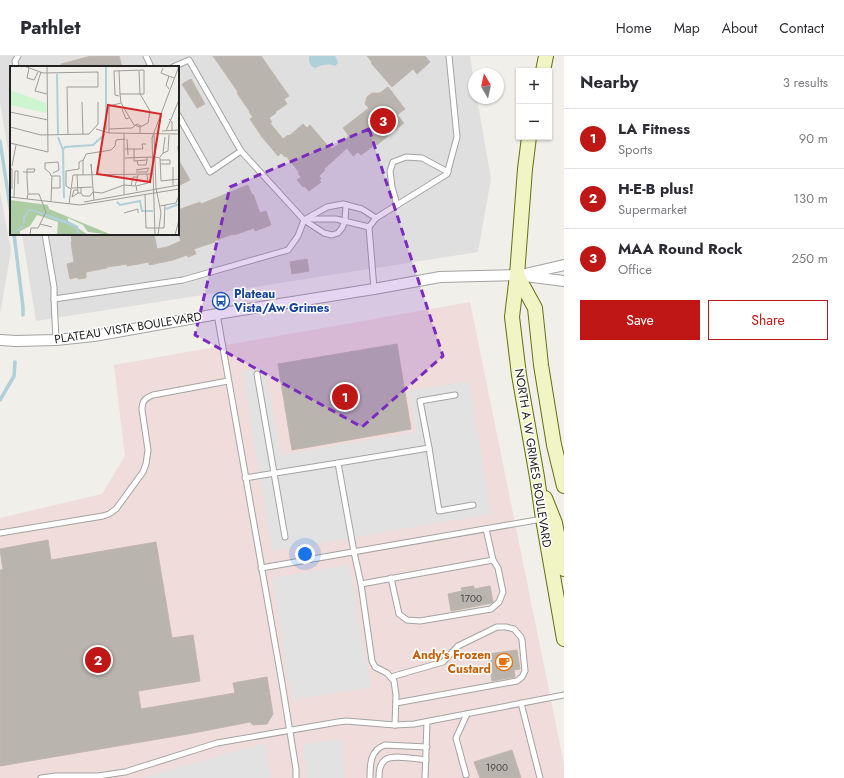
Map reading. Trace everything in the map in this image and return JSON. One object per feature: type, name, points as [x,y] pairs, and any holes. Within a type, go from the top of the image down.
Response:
[{"type":"main road","points":[[544,68],[546,56]]},
{"type":"main road","name":"NORTH A W GRIMES BOULEVARD","points":[[529,140],[512,317],[519,375],[564,639]]},
{"type":"main road","name":"NORTH A W GRIMES BOULEVARD","points":[[517,275],[535,308],[540,365],[554,445],[564,486]]},
{"type":"main road","points":[[537,477],[555,523],[564,569]]},
{"type":"street","name":"PLATEAU VISTA BOULEVARD","points":[[517,275],[564,265]]},
{"type":"street","name":"PLATEAU VISTA BOULEVARD","points":[[0,340],[56,340],[94,336],[440,277],[517,275],[564,281]]},
{"type":"lane","points":[[16,66],[15,60],[18,56]]},
{"type":"lane","points":[[146,56],[151,66]]},
{"type":"lane","points":[[374,289],[369,227],[376,218],[448,172],[457,137],[449,56]]},
{"type":"lane","points":[[175,66],[189,60],[241,152],[304,220],[324,233],[332,235],[338,233],[345,221],[346,205]]},
{"type":"lane","points":[[179,117],[210,172],[241,152]]},
{"type":"lane","points":[[397,206],[390,171],[394,162],[406,157],[422,158],[448,172]]},
{"type":"lane","points":[[54,299],[182,280],[288,250],[298,236],[304,220],[328,207],[344,204],[362,209],[376,218]]},
{"type":"lane","points":[[304,220],[326,219],[345,221],[369,227]]},
{"type":"lane","points":[[45,235],[54,287],[56,340]]},
{"type":"lane","points":[[217,314],[290,730],[296,778]]},
{"type":"lane","points":[[257,374],[285,537]]},
{"type":"lane","points":[[0,533],[109,514],[116,509],[123,500],[143,472],[146,464],[148,450],[142,410],[144,400],[153,395],[228,381]]},
{"type":"lane","points":[[455,395],[420,401],[440,511],[473,506]]},
{"type":"lane","points":[[245,478],[429,448]]},
{"type":"lane","points":[[338,463],[361,584],[372,661],[375,667],[388,673],[394,681],[396,703],[395,725]]},
{"type":"lane","points":[[261,568],[543,519]]},
{"type":"lane","points":[[391,578],[399,614],[407,620],[420,621],[491,609],[499,602],[503,592],[498,568],[493,560],[486,529]]},
{"type":"lane","points":[[361,584],[493,560]]},
{"type":"lane","points":[[391,677],[443,662],[458,646],[497,627],[514,629],[522,640],[525,671],[522,677],[516,681],[396,703]]},
{"type":"lane","points":[[41,778],[56,776],[98,776],[125,772],[217,743],[338,722],[395,725],[414,724],[564,695]]},
{"type":"lane","points":[[521,703],[540,778]]},
{"type":"lane","points":[[466,775],[456,738],[467,714]]},
{"type":"lane","points":[[425,778],[427,722]]},
{"type":"lane","points":[[370,778],[370,761],[374,753],[381,746],[427,747]]},
{"type":"lane","points":[[379,778],[380,767],[385,760],[394,757],[426,760]]},
{"type":"highlighted area","points":[[369,129],[443,356],[362,427],[195,335],[230,187]]},
{"type":"shaded area","points":[[0,56],[470,56],[472,68],[468,68],[468,104],[478,104],[491,179],[478,252],[36,321],[22,235],[179,235],[179,66],[10,66],[10,163],[0,102]]},
{"type":"shaded area","points":[[0,192],[11,251],[0,314]]},
{"type":"shaded area","points":[[470,302],[564,764],[564,778],[0,778],[0,518],[102,494],[125,456],[114,365]]},
{"type":"shaded area","points":[[265,367],[281,455],[416,432],[409,391],[469,381],[491,514],[272,551],[242,371]]},
{"type":"shaded area","points":[[349,565],[371,687],[292,700],[272,578]]},
{"type":"shaded area","points":[[343,739],[344,778],[306,778],[304,744]]},
{"type":"shaded area","points":[[265,743],[271,778],[142,778]]},
{"type":"water","points":[[309,56],[335,56],[338,63],[335,66],[325,65],[315,68],[311,66]]},
{"type":"building","points":[[91,56],[119,56],[122,66],[62,66],[61,64]]},
{"type":"building","points":[[213,56],[261,56],[289,96],[284,99],[287,104],[269,118],[272,122],[270,123],[283,139],[303,124],[307,128],[310,125],[332,149],[349,136],[343,128],[369,108],[365,104],[367,97],[372,93],[380,93],[388,87],[405,109],[397,115],[404,123],[377,145],[376,144],[361,155],[358,152],[353,156],[347,148],[324,169],[325,170],[319,176],[321,179],[319,180],[321,182],[309,191],[297,180],[301,177],[298,173],[299,172],[286,156],[285,157],[281,153],[278,156],[262,137],[250,119],[253,117],[237,93],[238,92]]},
{"type":"building","points":[[367,56],[425,56],[430,62],[417,74],[413,69],[392,87],[371,63],[372,62]]},
{"type":"building","points":[[191,79],[205,104],[197,108],[182,84]]},
{"type":"building","points":[[179,161],[190,180],[179,186]]},
{"type":"building","points":[[248,185],[260,213],[266,211],[271,225],[255,231],[254,228],[214,241],[215,242],[194,249],[196,254],[188,257],[187,255],[173,260],[149,265],[149,262],[127,266],[127,264],[107,267],[86,272],[86,278],[78,279],[78,277],[70,279],[67,264],[74,262],[71,235],[154,235],[157,249],[167,247],[181,241],[179,235],[179,210],[200,202],[201,204]]},
{"type":"building","points":[[307,259],[309,271],[292,274],[290,262]]},
{"type":"building","points":[[397,344],[411,429],[292,450],[278,364]]},
{"type":"building","points":[[48,540],[51,560],[156,542],[172,638],[193,635],[200,681],[138,691],[141,709],[235,693],[233,683],[267,677],[273,714],[267,724],[253,725],[250,722],[0,766],[0,570],[3,570],[0,549]]},
{"type":"building","points":[[474,586],[474,589],[490,586],[493,602],[451,611],[448,594],[462,591],[461,588]]},
{"type":"building","name":"Andy's Frozen Custard","points":[[517,650],[520,669],[514,670],[515,677],[492,681],[488,654]]},
{"type":"building","points":[[512,750],[521,778],[480,778],[474,762]]},
{"type":"waterway","points":[[0,141],[10,206]]},
{"type":"waterway","points":[[14,235],[23,315]]},
{"type":"waterway","points":[[0,400],[14,376],[15,362]]},
{"type":"place","name":"MAA Round Rock","points":[[383,121]]},
{"type":"place","name":"Plateau Vista/Aw Grimes","points":[[221,301]]},
{"type":"place","name":"LA Fitness","points":[[345,397]]},
{"type":"place","name":"H-E-B plus!","points":[[98,660]]},
{"type":"place","name":"Andy's Frozen Custard","points":[[504,662]]}]
